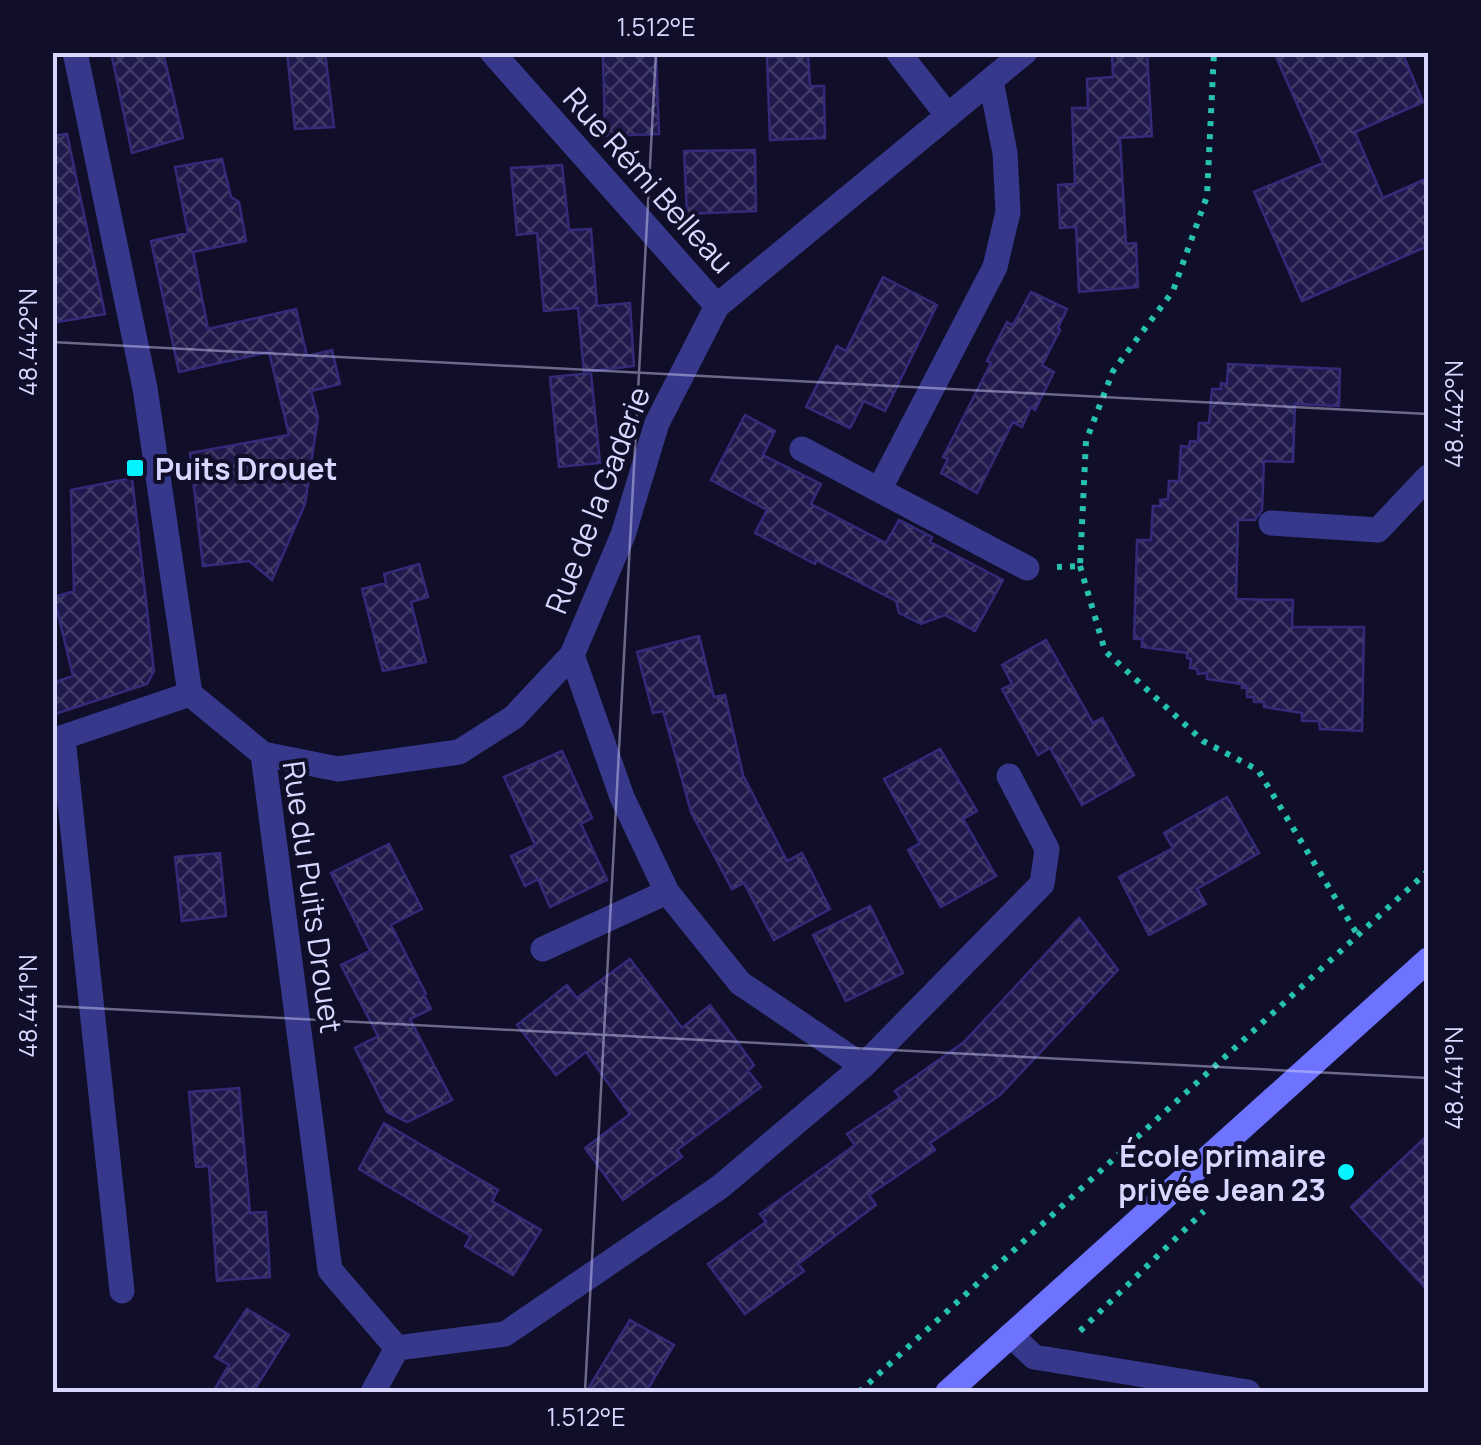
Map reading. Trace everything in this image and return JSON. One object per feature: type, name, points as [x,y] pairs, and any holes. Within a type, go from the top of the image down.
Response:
[{"type":"main road","points":[[948,1392],[1428,960]]},
{"type":"street","points":[[76,52],[145,388],[190,694],[58,739],[122,1292]]},
{"type":"street","name":"Rue Rémi Belleau","points":[[492,52],[717,306]]},
{"type":"street","points":[[898,52],[948,116]]},
{"type":"street","name":"Rue de la Gaderie","points":[[263,754],[338,769],[460,752],[514,718],[572,656],[623,535],[657,423],[717,306],[1024,52]]},
{"type":"street","points":[[880,490],[995,267],[1008,212],[1005,153],[991,81]]},
{"type":"street","points":[[802,449],[1027,568]]},
{"type":"street","points":[[1272,523],[1378,530],[1428,477]]},
{"type":"street","points":[[572,656],[622,797],[666,892],[740,983],[863,1066]]},
{"type":"street","name":"Rue du Puits Drouet","points":[[190,694],[263,754],[330,1270],[397,1348]]},
{"type":"street","points":[[373,1392],[397,1348],[504,1334],[720,1186],[863,1066],[1042,884],[1047,849],[1009,776]]},
{"type":"street","points":[[543,949],[666,892]]},
{"type":"street","points":[[1012,1335],[1034,1357],[1050,1361],[1248,1392]]},
{"type":"path","points":[[1214,52],[1207,196],[1173,291],[1113,371],[1086,441],[1080,566],[1105,651],[1202,741],[1258,770],[1357,934]]},
{"type":"path","points":[[1027,568],[1080,566]]},
{"type":"path","points":[[858,1392],[1428,871]]},
{"type":"path","points":[[1050,1361],[1214,1200]]},
{"type":"building","points":[[111,52],[163,52],[183,138],[132,153]]},
{"type":"building","points":[[287,52],[325,52],[334,127],[295,129]]},
{"type":"building","points":[[1147,52],[1152,136],[1120,138],[1126,244],[1136,243],[1138,287],[1079,292],[1076,227],[1060,228],[1058,185],[1075,184],[1072,108],[1088,108],[1087,79],[1113,77],[1112,55]]},
{"type":"building","points":[[1274,52],[1402,52],[1423,102],[1355,132],[1383,198],[1428,178],[1428,246],[1302,301],[1254,192],[1323,163]]},
{"type":"building","points":[[656,53],[659,134],[605,136],[603,56]]},
{"type":"building","points":[[808,55],[810,86],[824,86],[825,138],[770,140],[767,57]]},
{"type":"building","points":[[67,134],[105,314],[52,323],[52,136]]},
{"type":"building","points":[[755,150],[756,211],[687,214],[684,151]]},
{"type":"building","points":[[222,159],[231,197],[239,202],[246,241],[193,252],[208,329],[296,309],[307,356],[332,350],[340,384],[311,391],[318,417],[305,504],[272,580],[249,561],[203,566],[190,453],[289,435],[269,352],[179,372],[151,241],[188,233],[175,167]]},
{"type":"building","points":[[562,165],[569,230],[591,229],[597,306],[630,303],[634,366],[584,372],[578,308],[544,311],[537,233],[517,235],[511,168]]},
{"type":"building","points":[[883,277],[937,305],[885,411],[864,401],[850,428],[806,407],[837,346],[846,351]]},
{"type":"building","points":[[1031,292],[1067,309],[1042,365],[1054,372],[1022,427],[1013,422],[977,493],[941,473],[948,459],[943,457],[991,363],[987,361],[1007,322],[1013,325]]},
{"type":"building","points":[[1228,364],[1340,369],[1339,406],[1295,404],[1293,462],[1264,461],[1262,510],[1255,520],[1238,520],[1236,599],[1293,600],[1292,627],[1364,627],[1362,731],[1320,729],[1319,721],[1302,721],[1302,713],[1264,707],[1264,702],[1247,697],[1247,687],[1242,688],[1242,684],[1198,674],[1197,669],[1190,668],[1187,653],[1142,647],[1142,639],[1134,639],[1137,540],[1151,540],[1153,506],[1161,506],[1160,500],[1168,499],[1169,481],[1179,481],[1181,446],[1198,442],[1199,423],[1209,423],[1212,389],[1227,384]]},
{"type":"building","points":[[591,373],[600,463],[559,467],[550,377]]},
{"type":"building","points":[[745,415],[775,431],[763,455],[821,484],[811,504],[886,543],[899,520],[932,537],[930,542],[1003,580],[975,631],[945,615],[921,624],[899,613],[896,601],[755,533],[767,510],[711,480]]},
{"type":"building","points":[[132,478],[154,671],[147,684],[52,715],[52,683],[73,676],[54,597],[74,591],[71,490]]},
{"type":"building","points":[[419,564],[428,597],[411,602],[426,662],[383,671],[362,589],[386,583],[384,574]]},
{"type":"building","points":[[699,636],[714,697],[725,695],[743,775],[787,861],[802,853],[830,909],[774,940],[744,883],[732,889],[691,812],[663,711],[653,713],[637,652]]},
{"type":"building","points":[[1046,640],[1093,723],[1102,718],[1134,775],[1082,805],[1050,748],[1038,755],[1002,689],[1012,684],[1002,665]]},
{"type":"building","points":[[940,749],[977,811],[963,819],[996,876],[941,907],[908,850],[920,843],[884,779]]},
{"type":"building","points":[[562,751],[592,818],[581,824],[607,880],[550,907],[538,879],[525,886],[511,856],[535,845],[504,777]]},
{"type":"building","points":[[1227,797],[1259,853],[1197,889],[1206,904],[1149,935],[1119,877],[1173,848],[1164,833]]},
{"type":"building","points":[[389,844],[422,909],[391,925],[431,1009],[410,1019],[452,1100],[407,1122],[387,1112],[355,1048],[378,1036],[341,965],[370,951],[331,873]]},
{"type":"building","points":[[220,853],[226,916],[182,921],[175,857]]},
{"type":"building","points":[[870,906],[903,973],[846,1001],[813,935]]},
{"type":"building","points":[[1079,918],[1118,970],[1000,1095],[930,1143],[935,1150],[869,1195],[876,1205],[798,1264],[804,1271],[745,1314],[708,1264],[766,1222],[760,1214],[855,1145],[847,1134],[900,1098],[895,1091],[964,1042]]},
{"type":"building","points":[[630,959],[682,1028],[710,1005],[754,1065],[748,1071],[761,1087],[677,1150],[682,1157],[623,1200],[585,1148],[630,1114],[586,1052],[556,1075],[517,1025],[567,985],[577,998]]},
{"type":"building","points":[[239,1088],[250,1213],[266,1212],[270,1277],[217,1281],[209,1166],[196,1167],[189,1092]]},
{"type":"building","points":[[384,1123],[498,1190],[492,1201],[541,1230],[513,1275],[465,1246],[471,1236],[359,1169]]},
{"type":"building","points":[[1428,1135],[1428,1291],[1351,1207]]},
{"type":"building","points":[[247,1309],[289,1335],[253,1392],[213,1392],[229,1365],[215,1357]]},
{"type":"building","points":[[630,1320],[674,1345],[646,1392],[586,1392]]},
{"type":"place","name":"Puits Drouet","points":[[135,468]]},
{"type":"place","name":"École primaire privée Jean 23","points":[[1346,1172]]}]
